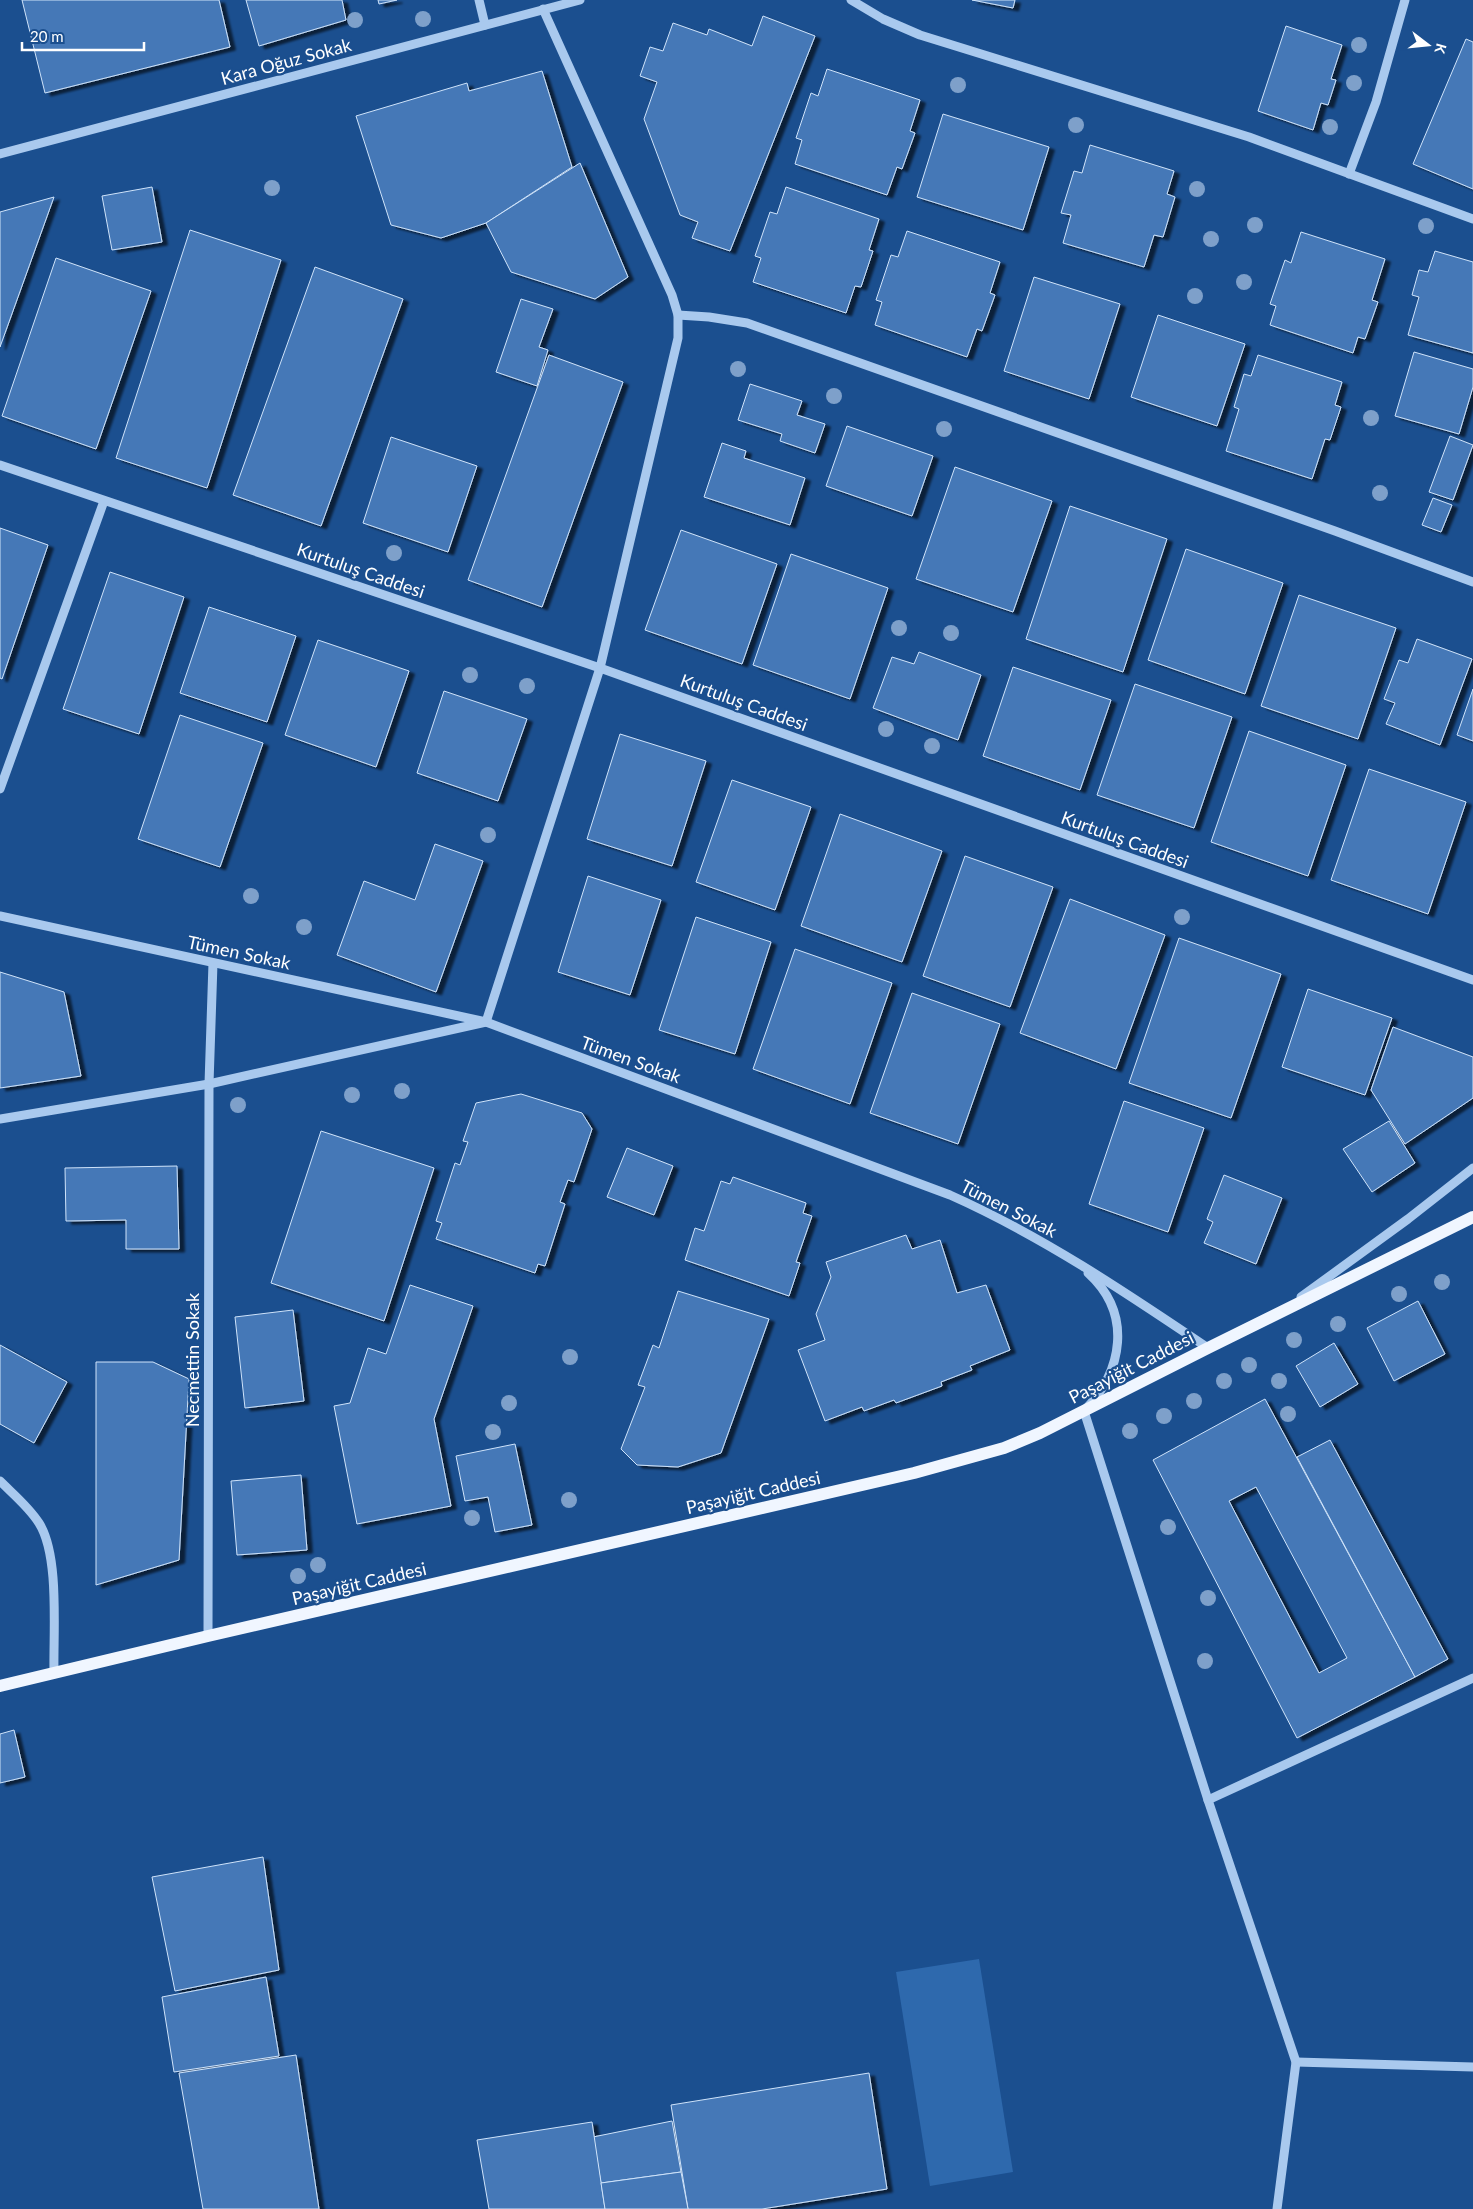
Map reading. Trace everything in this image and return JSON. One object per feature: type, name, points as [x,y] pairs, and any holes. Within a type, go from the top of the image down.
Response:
[{"type":"main road","name":"Paşayiğit Caddesi","points":[[0,1686],[914,1473],[1004,1448],[1040,1433],[1473,1217]]},
{"type":"street","points":[[479,0],[485,25]]},
{"type":"street","name":"Kara Oğuz Sokak","points":[[0,154],[580,0]]},
{"type":"street","points":[[851,0],[883,19],[920,34],[1248,137],[1473,218]]},
{"type":"street","points":[[1349,174],[1376,102],[1405,0]]},
{"type":"street","points":[[0,1119],[209,1084],[486,1022],[600,668],[678,338],[678,315],[672,295],[543,10]]},
{"type":"street","points":[[678,315],[747,322],[1326,527],[1473,582]]},
{"type":"street","name":"Kurtuluş Caddesi","points":[[0,465],[600,668],[1473,980]]},
{"type":"street","points":[[0,789],[104,501]]},
{"type":"street","name":"Tümen Sokak","points":[[0,916],[486,1022],[950,1195],[1011,1224],[1072,1258],[1208,1348]]},
{"type":"street","name":"Necmettin Sokak","points":[[208,1636],[209,1084],[213,962]]},
{"type":"street","points":[[1281,1312],[1408,1219],[1473,1168]]},
{"type":"street","points":[[1072,1258],[1098,1283],[1109,1300],[1116,1322],[1118,1340],[1114,1363],[1107,1383],[1084,1411],[1208,1800],[1296,2062],[1277,2209]]},
{"type":"street","points":[[0,1481],[29,1508],[40,1523],[48,1542],[52,1564],[54,1674]]},
{"type":"street","points":[[1208,1800],[1473,1678]]},
{"type":"street","points":[[1296,2062],[1473,2067]]},
{"type":"shaded area","points":[[979,1959],[1013,2172],[930,2186],[896,1972]]},
{"type":"building","points":[[22,0],[219,0],[230,47],[45,93]]},
{"type":"building","points":[[246,0],[342,0],[346,20],[259,46]]},
{"type":"building","points":[[378,0],[397,0],[379,4]]},
{"type":"building","points":[[972,0],[1015,0],[1013,8]]},
{"type":"building","points":[[763,16],[815,36],[730,251],[692,238],[698,222],[680,215],[644,119],[657,82],[640,76],[650,47],[663,51],[673,23],[707,35],[709,29],[752,46]]},
{"type":"building","points":[[1286,26],[1342,45],[1331,79],[1336,80],[1328,105],[1321,103],[1313,130],[1258,111]]},
{"type":"building","points":[[1466,39],[1473,42],[1473,189],[1413,164]]},
{"type":"building","points":[[827,69],[920,100],[910,131],[915,133],[902,169],[897,167],[887,195],[795,164],[802,140],[796,138],[811,93],[818,96]]},
{"type":"building","points":[[542,71],[572,167],[486,223],[441,238],[391,225],[356,116],[467,83],[469,91]]},
{"type":"building","points":[[943,114],[1049,147],[1023,230],[917,197]]},
{"type":"building","points":[[1090,145],[1174,171],[1167,194],[1175,197],[1163,237],[1154,235],[1144,267],[1063,243],[1071,215],[1061,213],[1074,171],[1082,173]]},
{"type":"building","points":[[580,163],[628,277],[595,299],[511,272],[486,223]]},
{"type":"building","points":[[152,187],[162,242],[112,250],[102,196]]},
{"type":"building","points":[[786,187],[879,219],[869,250],[873,251],[861,287],[855,286],[846,313],[753,282],[761,258],[755,256],[770,212],[777,214]]},
{"type":"building","points":[[54,197],[0,347],[0,212]]},
{"type":"building","points":[[190,230],[281,260],[207,488],[116,458]]},
{"type":"building","points":[[907,231],[1000,262],[990,293],[995,295],[982,331],[977,329],[967,357],[875,325],[882,302],[876,300],[891,255],[898,257]]},
{"type":"building","points":[[1301,232],[1385,259],[1372,300],[1378,302],[1365,339],[1358,337],[1353,353],[1270,325],[1276,306],[1270,304],[1285,260],[1291,263]]},
{"type":"building","points":[[1435,251],[1473,262],[1473,353],[1408,335],[1419,297],[1412,295],[1419,270],[1428,272]]},
{"type":"building","points":[[56,258],[151,291],[96,449],[2,416]]},
{"type":"building","points":[[315,267],[403,299],[321,526],[233,495]]},
{"type":"building","points":[[1034,277],[1120,304],[1089,399],[1004,371]]},
{"type":"building","points":[[521,299],[553,309],[539,347],[548,350],[537,386],[496,372]]},
{"type":"building","points":[[1158,315],[1245,344],[1217,426],[1131,397]]},
{"type":"building","points":[[1414,352],[1473,369],[1473,387],[1459,434],[1395,416]]},
{"type":"building","points":[[549,355],[623,382],[542,607],[468,580]]},
{"type":"building","points":[[1258,355],[1342,382],[1335,405],[1341,407],[1330,440],[1325,439],[1312,479],[1226,451],[1239,409],[1234,407],[1244,374],[1251,376]]},
{"type":"building","points":[[750,384],[802,401],[797,415],[825,424],[815,453],[780,441],[782,434],[738,420]]},
{"type":"building","points":[[847,426],[933,456],[912,516],[826,486]]},
{"type":"building","points":[[1450,436],[1473,445],[1453,500],[1429,492]]},
{"type":"building","points":[[391,437],[477,466],[448,552],[363,523]]},
{"type":"building","points":[[722,443],[746,451],[744,458],[805,478],[790,525],[704,497]]},
{"type":"building","points":[[955,467],[1052,501],[1013,612],[916,579]]},
{"type":"building","points":[[1433,498],[1452,505],[1441,532],[1422,525]]},
{"type":"building","points":[[1070,506],[1167,539],[1123,672],[1026,639]]},
{"type":"building","points":[[0,528],[48,545],[2,679],[0,678]]},
{"type":"building","points":[[681,530],[777,564],[742,664],[645,630]]},
{"type":"building","points":[[1186,549],[1283,583],[1245,694],[1148,660]]},
{"type":"building","points":[[791,554],[888,588],[850,699],[753,665]]},
{"type":"building","points":[[110,572],[184,597],[139,734],[63,709]]},
{"type":"building","points":[[1299,595],[1396,628],[1358,739],[1261,706]]},
{"type":"building","points":[[209,607],[296,636],[267,722],[180,693]]},
{"type":"building","points":[[1417,639],[1472,659],[1440,745],[1386,724],[1395,703],[1384,699],[1399,660],[1408,663]]},
{"type":"building","points":[[318,640],[409,671],[376,767],[285,735]]},
{"type":"building","points":[[919,652],[981,675],[958,740],[873,708],[892,657],[914,664]]},
{"type":"building","points":[[1013,667],[1111,700],[1080,790],[983,756]]},
{"type":"building","points":[[1135,684],[1232,717],[1194,828],[1097,795]]},
{"type":"building","points":[[1473,689],[1473,741],[1457,735]]},
{"type":"building","points":[[444,691],[527,719],[498,801],[417,773]]},
{"type":"building","points":[[180,715],[263,743],[220,867],[138,839]]},
{"type":"building","points":[[1249,731],[1346,765],[1308,876],[1211,842]]},
{"type":"building","points":[[620,734],[706,761],[672,866],[587,839]]},
{"type":"building","points":[[1369,769],[1466,802],[1428,914],[1331,880]]},
{"type":"building","points":[[732,780],[811,807],[775,910],[696,882]]},
{"type":"building","points":[[840,814],[942,851],[902,962],[801,926]]},
{"type":"building","points":[[435,844],[483,861],[436,992],[337,955],[364,881],[415,900]]},
{"type":"building","points":[[965,856],[1053,887],[1010,1007],[923,976]]},
{"type":"building","points":[[588,876],[661,900],[630,995],[558,972]]},
{"type":"building","points":[[1070,899],[1165,935],[1116,1069],[1020,1033]]},
{"type":"building","points":[[696,917],[771,942],[735,1054],[659,1030]]},
{"type":"building","points":[[1179,938],[1281,974],[1231,1118],[1129,1083]]},
{"type":"building","points":[[795,949],[892,983],[850,1104],[753,1069]]},
{"type":"building","points":[[0,972],[64,992],[81,1076],[0,1088]]},
{"type":"building","points":[[1308,989],[1392,1018],[1365,1095],[1282,1067]]},
{"type":"building","points":[[912,993],[1000,1024],[958,1144],[870,1113]]},
{"type":"building","points":[[1393,1027],[1473,1057],[1473,1098],[1405,1144],[1371,1090]]},
{"type":"building","points":[[521,1094],[582,1113],[592,1129],[574,1182],[568,1180],[560,1202],[565,1204],[545,1266],[538,1264],[535,1273],[436,1239],[442,1223],[436,1221],[455,1163],[460,1165],[468,1142],[463,1141],[476,1103]]},
{"type":"building","points":[[1124,1101],[1204,1128],[1168,1232],[1089,1204]]},
{"type":"building","points":[[1389,1121],[1415,1163],[1372,1192],[1343,1149]]},
{"type":"building","points":[[321,1131],[434,1168],[384,1321],[271,1283]]},
{"type":"building","points":[[627,1148],[673,1166],[654,1215],[607,1197]]},
{"type":"building","points":[[177,1166],[179,1249],[126,1249],[126,1220],[66,1221],[65,1168]]},
{"type":"building","points":[[1224,1175],[1282,1198],[1256,1264],[1204,1243],[1213,1222],[1207,1219]]},
{"type":"building","points":[[733,1177],[806,1203],[803,1213],[812,1216],[796,1262],[800,1263],[789,1296],[685,1260],[695,1228],[704,1231],[721,1181],[730,1184]]},
{"type":"building","points":[[906,1235],[912,1249],[940,1240],[957,1293],[986,1285],[1010,1350],[970,1366],[972,1370],[941,1382],[942,1386],[896,1403],[894,1400],[864,1411],[862,1407],[825,1421],[798,1350],[825,1340],[816,1314],[831,1277],[826,1262]]},
{"type":"building","points":[[410,1285],[473,1306],[434,1419],[451,1506],[357,1524],[334,1406],[350,1403],[368,1348],[386,1354]]},
{"type":"building","points":[[678,1291],[769,1319],[721,1453],[678,1467],[637,1465],[621,1449],[645,1387],[638,1385],[653,1345],[659,1348]]},
{"type":"building","points":[[1418,1301],[1445,1354],[1394,1381],[1367,1328]]},
{"type":"building","points":[[293,1310],[304,1401],[245,1408],[235,1317]]},
{"type":"building","points":[[1334,1343],[1358,1384],[1320,1407],[1296,1366]]},
{"type":"building","points":[[0,1345],[67,1382],[34,1443],[0,1424]]},
{"type":"building","points":[[96,1362],[153,1362],[189,1379],[179,1560],[96,1585]]},
{"type":"building","points":[[1265,1399],[1415,1677],[1297,1738],[1153,1460]],"holes":[[[1256,1487],[1347,1658],[1319,1673],[1229,1501]]]},
{"type":"building","points":[[1330,1440],[1448,1659],[1415,1677],[1297,1457]]},
{"type":"building","points":[[515,1444],[532,1525],[495,1532],[488,1497],[465,1501],[456,1456]]},
{"type":"building","points":[[301,1475],[307,1550],[237,1555],[231,1481]]},
{"type":"building","points":[[14,1730],[25,1777],[0,1783],[0,1734]]},
{"type":"building","points":[[263,1857],[279,1970],[175,1991],[152,1877]]},
{"type":"building","points":[[266,1977],[279,2056],[174,2072],[162,1997]]},
{"type":"building","points":[[296,2055],[319,2209],[203,2209],[179,2073]]},
{"type":"building","points":[[869,2073],[887,2189],[762,2209],[688,2209],[671,2105]]},
{"type":"building","points":[[672,2121],[681,2172],[601,2183],[593,2137]]},
{"type":"building","points":[[592,2122],[605,2209],[489,2209],[477,2140]]},
{"type":"building","points":[[681,2172],[688,2209],[605,2209],[601,2183]]}]
